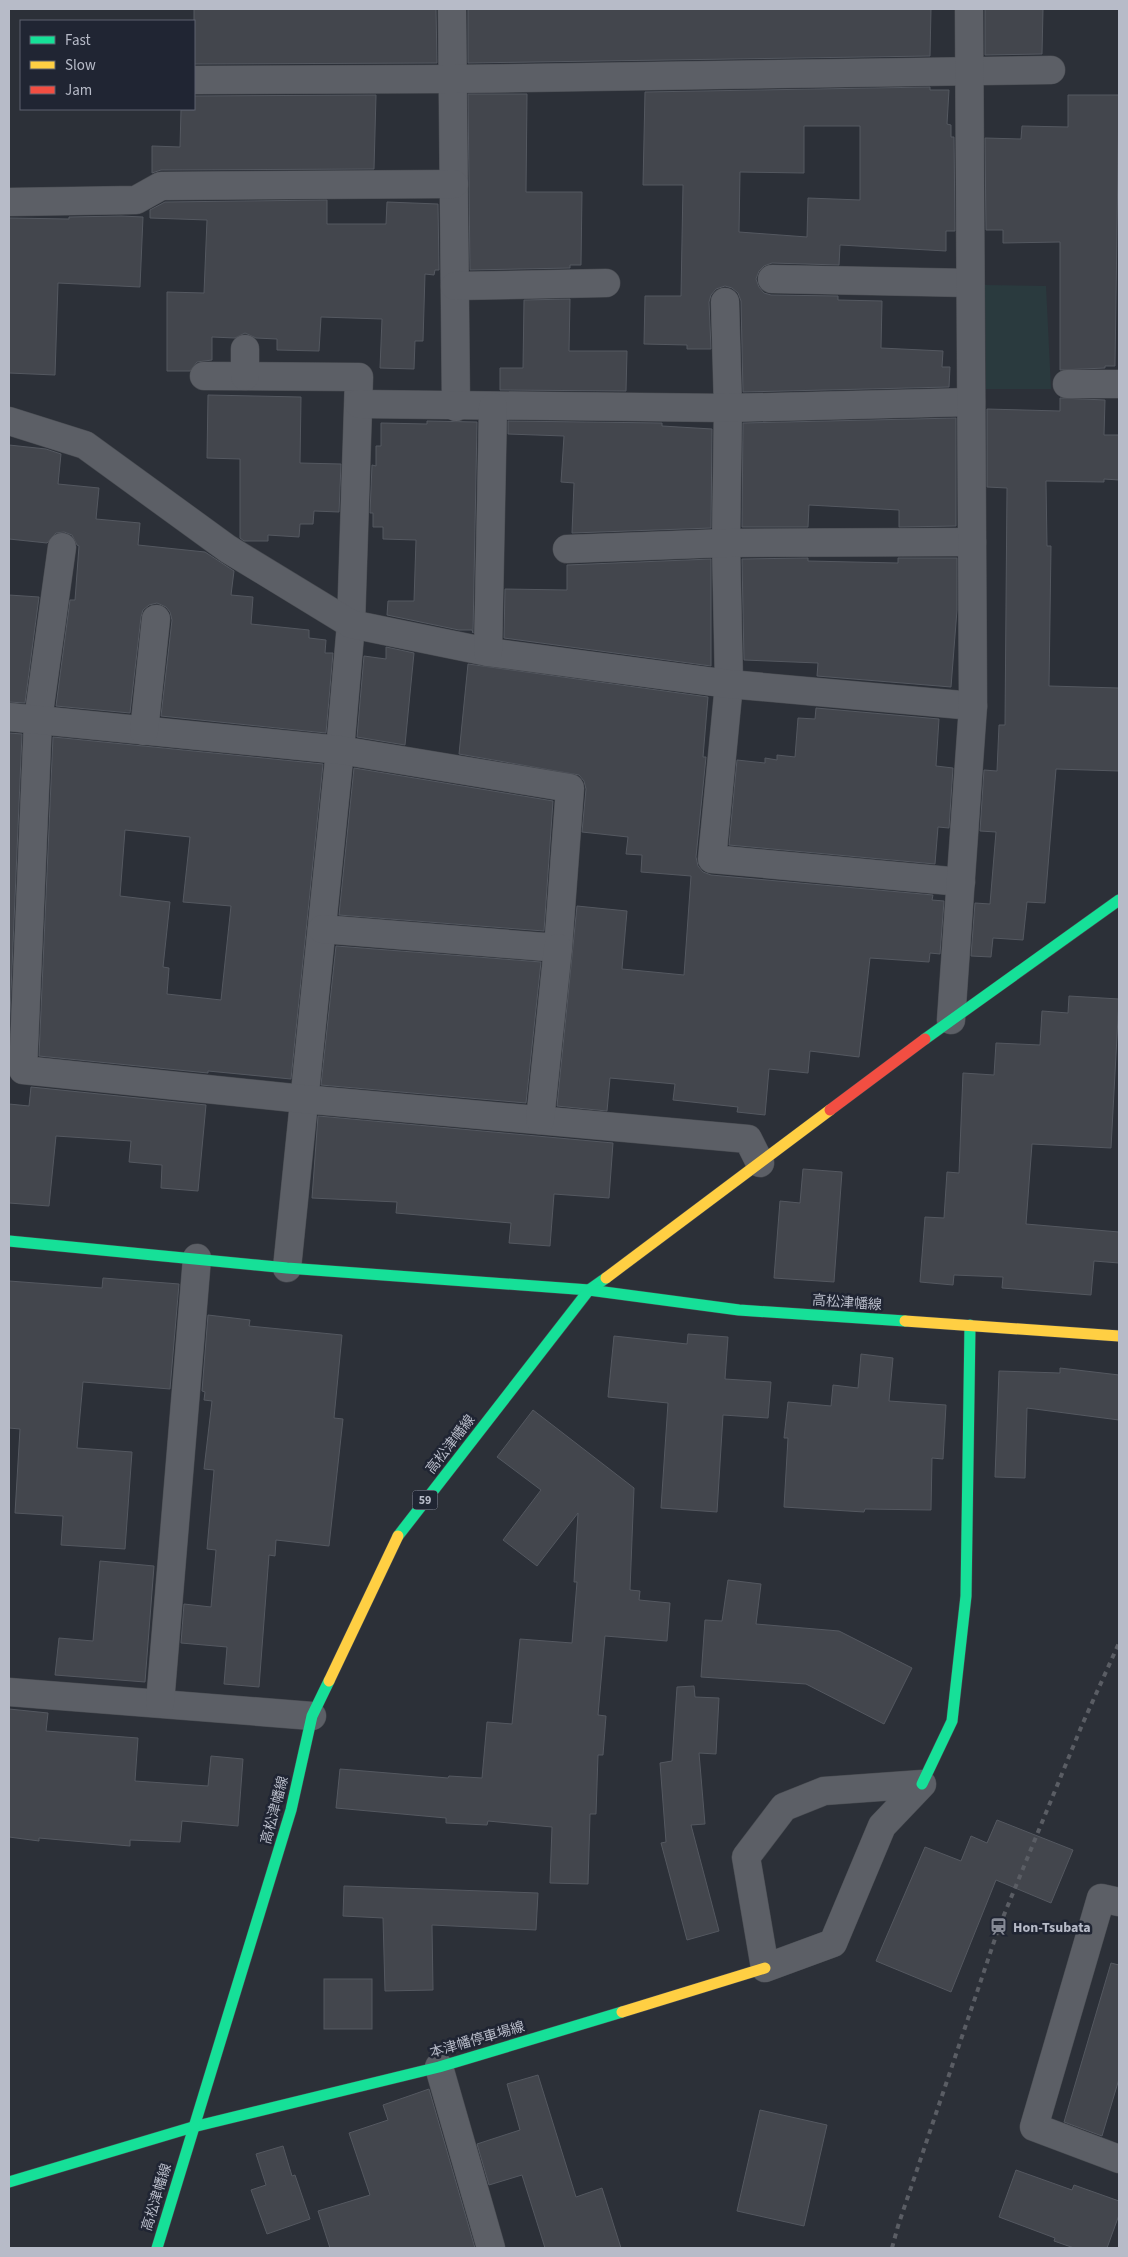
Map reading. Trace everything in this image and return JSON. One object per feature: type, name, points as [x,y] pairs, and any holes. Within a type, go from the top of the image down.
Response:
[{"type":"main road","points":[[9,1241],[287,1268],[589,1290],[951,1020],[1119,900]]},
{"type":"main road","name":"高松津幡線","points":[[157,2248],[291,1810],[312,1716],[401,1531],[589,1290],[739,1310],[1119,1336]]},
{"type":"main road","points":[[922,1784],[952,1721],[966,1596],[970,1325]]},
{"type":"main road","name":"本津幡停車場線","points":[[9,2182],[194,2126],[439,2067],[765,1968]]},
{"type":"street","points":[[452,9],[456,407]]},
{"type":"street","points":[[951,1020],[973,706],[969,9]]},
{"type":"street","points":[[195,80],[453,79],[1051,70]]},
{"type":"street","points":[[9,202],[136,200],[161,186],[454,184]]},
{"type":"street","points":[[772,278],[970,283]]},
{"type":"street","points":[[455,286],[606,283]]},
{"type":"street","points":[[725,302],[728,408],[726,543],[729,684],[712,859],[961,882]]},
{"type":"street","points":[[245,348],[245,376]]},
{"type":"street","points":[[204,376],[359,377],[351,624],[340,750],[287,1268]]},
{"type":"street","points":[[1066,384],[1119,384]]},
{"type":"street","points":[[358,404],[456,407],[728,408],[971,402]]},
{"type":"street","points":[[488,652],[493,407]]},
{"type":"street","points":[[9,421],[85,445],[228,549],[351,624],[488,652],[729,684],[973,706]]},
{"type":"street","points":[[567,549],[726,543],[972,542]]},
{"type":"street","points":[[62,546],[38,720],[23,1070],[304,1099],[748,1139],[760,1163]]},
{"type":"street","points":[[144,730],[156,619]]},
{"type":"street","points":[[9,717],[340,750],[570,788],[558,948],[540,1120]]},
{"type":"street","points":[[322,929],[558,948]]},
{"type":"street","points":[[160,1704],[197,1258]]},
{"type":"street","points":[[9,1692],[312,1716]]},
{"type":"street","points":[[922,1784],[882,1826],[833,1943],[765,1968],[746,1857],[784,1807],[824,1791],[922,1784]]},
{"type":"street","points":[[1119,1902],[1102,1898],[1034,2127],[1119,2159]]},
{"type":"street","points":[[439,2067],[491,2248]]},
{"type":"shaded area","points":[[985,285],[1046,286],[1051,389],[986,389]]},
{"type":"building","points":[[194,9],[436,9],[437,63],[195,64]]},
{"type":"building","points":[[468,9],[931,9],[930,56],[468,63]]},
{"type":"building","points":[[985,9],[1043,9],[1042,54],[985,55]]},
{"type":"building","points":[[930,87],[930,90],[949,90],[947,124],[951,125],[951,137],[954,137],[955,231],[946,231],[946,251],[840,245],[839,265],[772,263],[764,266],[759,271],[756,279],[764,293],[771,295],[838,296],[838,300],[882,301],[881,348],[943,351],[942,367],[950,367],[949,387],[743,392],[741,301],[738,293],[732,288],[725,286],[716,289],[711,295],[709,302],[711,349],[687,349],[687,345],[644,344],[645,296],[681,296],[683,185],[643,185],[645,92]],"holes":[[[804,126],[860,126],[860,200],[808,198],[807,237],[739,232],[740,172],[804,173]]]},
{"type":"building","points":[[468,94],[527,94],[526,192],[582,192],[581,265],[570,265],[570,268],[470,270]]},
{"type":"building","points":[[376,95],[374,169],[161,170],[152,173],[152,146],[180,147],[181,110],[195,110],[195,96]]},
{"type":"building","points":[[1068,95],[1119,95],[1115,366],[1105,366],[1105,368],[1060,370],[1060,242],[1003,243],[1003,230],[986,230],[985,138],[1021,139],[1022,126],[1068,127]]},
{"type":"building","points":[[327,200],[327,224],[386,224],[387,202],[438,204],[439,270],[435,270],[434,275],[425,274],[423,341],[415,341],[414,369],[380,368],[382,319],[321,317],[319,351],[277,350],[277,339],[256,338],[245,333],[235,338],[212,337],[212,360],[197,362],[190,371],[167,371],[167,292],[204,293],[207,220],[150,218],[150,210],[165,202]]},
{"type":"building","points":[[69,217],[143,217],[140,287],[58,283],[55,375],[9,373],[9,218],[69,219]]},
{"type":"building","points":[[570,299],[569,351],[627,351],[626,391],[500,390],[500,368],[523,368],[524,300]]},
{"type":"building","points":[[208,395],[301,397],[300,463],[341,464],[339,512],[314,511],[313,524],[300,524],[299,537],[268,535],[268,541],[244,541],[240,538],[240,459],[207,458]]},
{"type":"building","points":[[1060,398],[1105,400],[1104,435],[1119,435],[1119,480],[1104,479],[1104,482],[1046,481],[1047,546],[1051,546],[1049,686],[1119,688],[1119,771],[1056,769],[1045,903],[1027,902],[1023,940],[993,938],[991,957],[971,956],[975,903],[990,904],[996,832],[980,831],[984,770],[997,771],[999,725],[1005,725],[1007,488],[987,487],[987,409],[1060,411]]},
{"type":"building","points":[[956,418],[956,526],[899,527],[899,510],[809,505],[808,527],[742,527],[743,423]]},
{"type":"building","points":[[427,421],[477,422],[473,633],[472,630],[459,630],[387,615],[388,601],[414,601],[416,540],[383,539],[383,527],[373,527],[373,513],[370,513],[372,465],[376,466],[376,446],[381,446],[381,423],[427,424]]},
{"type":"building","points":[[508,421],[662,423],[662,426],[712,429],[711,528],[572,533],[574,483],[561,482],[564,436],[508,434]]},
{"type":"building","points":[[9,445],[46,449],[61,454],[58,484],[99,488],[96,519],[140,523],[138,545],[205,552],[234,571],[231,595],[253,597],[251,624],[309,630],[309,638],[326,640],[325,653],[333,653],[326,733],[161,716],[172,620],[170,612],[166,607],[157,603],[149,605],[143,610],[141,617],[130,713],[56,706],[70,600],[75,600],[79,546],[72,535],[64,532],[56,533],[47,543],[9,539]]},
{"type":"building","points":[[808,558],[808,561],[898,563],[898,558],[957,558],[957,610],[951,687],[817,676],[818,663],[744,660],[742,559]]},
{"type":"building","points":[[711,559],[711,666],[504,638],[505,589],[567,590],[567,565]]},
{"type":"building","points":[[9,595],[39,597],[25,703],[9,702]]},
{"type":"building","points":[[386,647],[414,653],[405,745],[357,737],[364,656],[386,659]]},
{"type":"building","points":[[468,664],[708,697],[703,757],[706,757],[696,857],[698,866],[703,872],[711,875],[933,895],[932,900],[944,901],[940,954],[930,953],[929,962],[870,958],[859,1057],[810,1051],[808,1073],[769,1069],[765,1115],[737,1112],[738,1107],[673,1100],[675,1084],[610,1078],[607,1111],[557,1106],[577,906],[627,911],[622,969],[684,975],[691,876],[641,872],[642,855],[626,854],[628,837],[582,832],[586,789],[584,781],[579,775],[459,754]]},
{"type":"building","points":[[816,708],[939,719],[936,766],[953,768],[949,828],[938,827],[935,864],[729,845],[737,760],[765,763],[765,758],[777,760],[777,755],[795,757],[798,718],[815,719]]},
{"type":"building","points":[[9,733],[22,734],[9,1038]]},
{"type":"building","points":[[53,737],[323,764],[291,1079],[208,1071],[208,1073],[39,1056]],"holes":[[[125,830],[190,837],[183,902],[231,906],[221,1000],[167,994],[169,968],[163,967],[170,902],[120,896]]]},
{"type":"building","points":[[354,768],[553,801],[544,931],[339,915]]},
{"type":"building","points":[[336,946],[541,962],[526,1103],[321,1085]]},
{"type":"building","points":[[1069,996],[1119,999],[1111,1148],[1032,1144],[1026,1224],[1119,1232],[1119,1263],[1094,1261],[1091,1295],[1002,1288],[1003,1277],[954,1275],[953,1285],[920,1282],[925,1217],[944,1218],[947,1172],[959,1173],[963,1073],[994,1075],[996,1043],[1040,1045],[1042,1011],[1068,1013]]},
{"type":"building","points":[[31,1087],[206,1105],[198,1191],[161,1188],[162,1165],[129,1162],[131,1141],[56,1136],[49,1206],[9,1203],[9,1104],[29,1106]]},
{"type":"building","points":[[318,1116],[613,1143],[609,1198],[554,1194],[550,1246],[509,1243],[511,1223],[396,1213],[397,1202],[312,1198]]},
{"type":"building","points":[[803,1169],[842,1172],[834,1282],[774,1278],[780,1201],[800,1203]]},
{"type":"building","points":[[103,1278],[179,1284],[170,1389],[83,1382],[77,1448],[132,1452],[125,1549],[61,1545],[63,1516],[15,1513],[20,1429],[9,1428],[9,1281],[102,1288]]},
{"type":"building","points":[[208,1315],[250,1320],[249,1326],[342,1335],[334,1418],[343,1419],[329,1546],[276,1540],[275,1556],[269,1555],[259,1687],[224,1684],[227,1647],[181,1643],[184,1604],[211,1607],[216,1550],[207,1549],[214,1470],[204,1469],[212,1401],[204,1400],[205,1392],[202,1391]]},
{"type":"building","points":[[688,1334],[728,1337],[725,1379],[771,1382],[768,1418],[723,1415],[717,1512],[661,1508],[668,1403],[608,1397],[614,1336],[687,1344]]},
{"type":"building","points":[[861,1354],[893,1358],[889,1401],[946,1405],[943,1459],[932,1458],[931,1510],[865,1509],[864,1512],[784,1507],[788,1438],[784,1438],[788,1402],[831,1406],[833,1385],[858,1388]]},
{"type":"building","points":[[1060,1368],[1119,1375],[1119,1420],[1027,1408],[1025,1478],[995,1477],[999,1371],[1060,1373]]},
{"type":"building","points":[[533,1410],[634,1488],[630,1590],[640,1591],[639,1600],[670,1603],[667,1641],[605,1636],[598,1715],[606,1716],[603,1755],[598,1755],[596,1814],[590,1814],[588,1884],[550,1883],[552,1827],[488,1821],[487,1825],[446,1823],[446,1818],[336,1808],[340,1769],[448,1778],[449,1776],[482,1778],[487,1722],[512,1724],[520,1639],[572,1643],[577,1582],[574,1582],[578,1513],[537,1566],[503,1540],[541,1490],[497,1457]]},
{"type":"building","points":[[100,1561],[154,1566],[145,1682],[55,1675],[59,1638],[93,1641]]},
{"type":"building","points":[[728,1580],[761,1584],[756,1624],[839,1631],[912,1668],[884,1724],[806,1684],[701,1677],[705,1620],[722,1621]]},
{"type":"building","points":[[694,1686],[695,1697],[719,1698],[716,1754],[699,1753],[705,1824],[691,1825],[719,1931],[687,1940],[661,1843],[666,1842],[660,1763],[672,1761],[677,1687]]},
{"type":"building","points":[[9,1709],[48,1713],[46,1731],[138,1738],[135,1781],[208,1786],[211,1756],[243,1759],[238,1826],[182,1821],[180,1842],[130,1840],[130,1846],[39,1838],[39,1841],[9,1837]]},
{"type":"building","points":[[997,1820],[1073,1850],[1051,1903],[996,1880],[951,1992],[876,1961],[925,1847],[961,1861],[971,1836],[987,1843]]},
{"type":"building","points":[[344,1886],[538,1893],[536,1930],[432,1925],[433,1990],[385,1991],[383,1918],[343,1916]]},
{"type":"building","points":[[1111,1963],[1119,1965],[1119,2079],[1102,2136],[1064,2122]]},
{"type":"building","points":[[324,1979],[372,1979],[372,2029],[324,2029]]},
{"type":"building","points":[[538,2075],[576,2197],[602,2188],[621,2248],[545,2248],[522,2175],[489,2185],[477,2144],[520,2130],[507,2084]]},
{"type":"building","points":[[429,2089],[475,2248],[330,2248],[318,2211],[370,2195],[349,2133],[388,2120],[383,2105]]},
{"type":"building","points":[[760,2110],[827,2125],[804,2226],[737,2211]]},
{"type":"building","points":[[283,2146],[292,2176],[295,2175],[310,2219],[267,2234],[251,2190],[266,2185],[256,2154]]},
{"type":"building","points":[[1016,2170],[1072,2190],[1074,2185],[1119,2201],[1119,2215],[1107,2248],[1074,2248],[1054,2241],[1055,2238],[999,2217]]},
{"type":"railway","points":[[892,2248],[999,1927],[1082,1725],[1119,1643]]},
{"type":"traffic: fast","points":[[925,1039],[1119,900]]},
{"type":"traffic: fast","points":[[9,1241],[287,1268],[589,1290],[606,1278]]},
{"type":"traffic: fast","points":[[398,1536],[589,1290],[739,1310],[905,1321]]},
{"type":"traffic: fast","points":[[922,1784],[952,1721],[966,1596],[970,1325]]},
{"type":"traffic: fast","points":[[157,2248],[291,1810],[312,1716],[329,1681]]},
{"type":"traffic: fast","points":[[9,2182],[193,2127],[439,2067],[622,2012]]},
{"type":"traffic: slow","points":[[606,1278],[830,1110]]},
{"type":"traffic: slow","points":[[905,1321],[1119,1336]]},
{"type":"traffic: slow","points":[[329,1681],[398,1536]]},
{"type":"traffic: slow","points":[[622,2012],[765,1968]]},
{"type":"traffic: jam","points":[[830,1110],[925,1039]]},
{"type":"place","name":"Hon-Tsubata","points":[[999,1927]]}]
